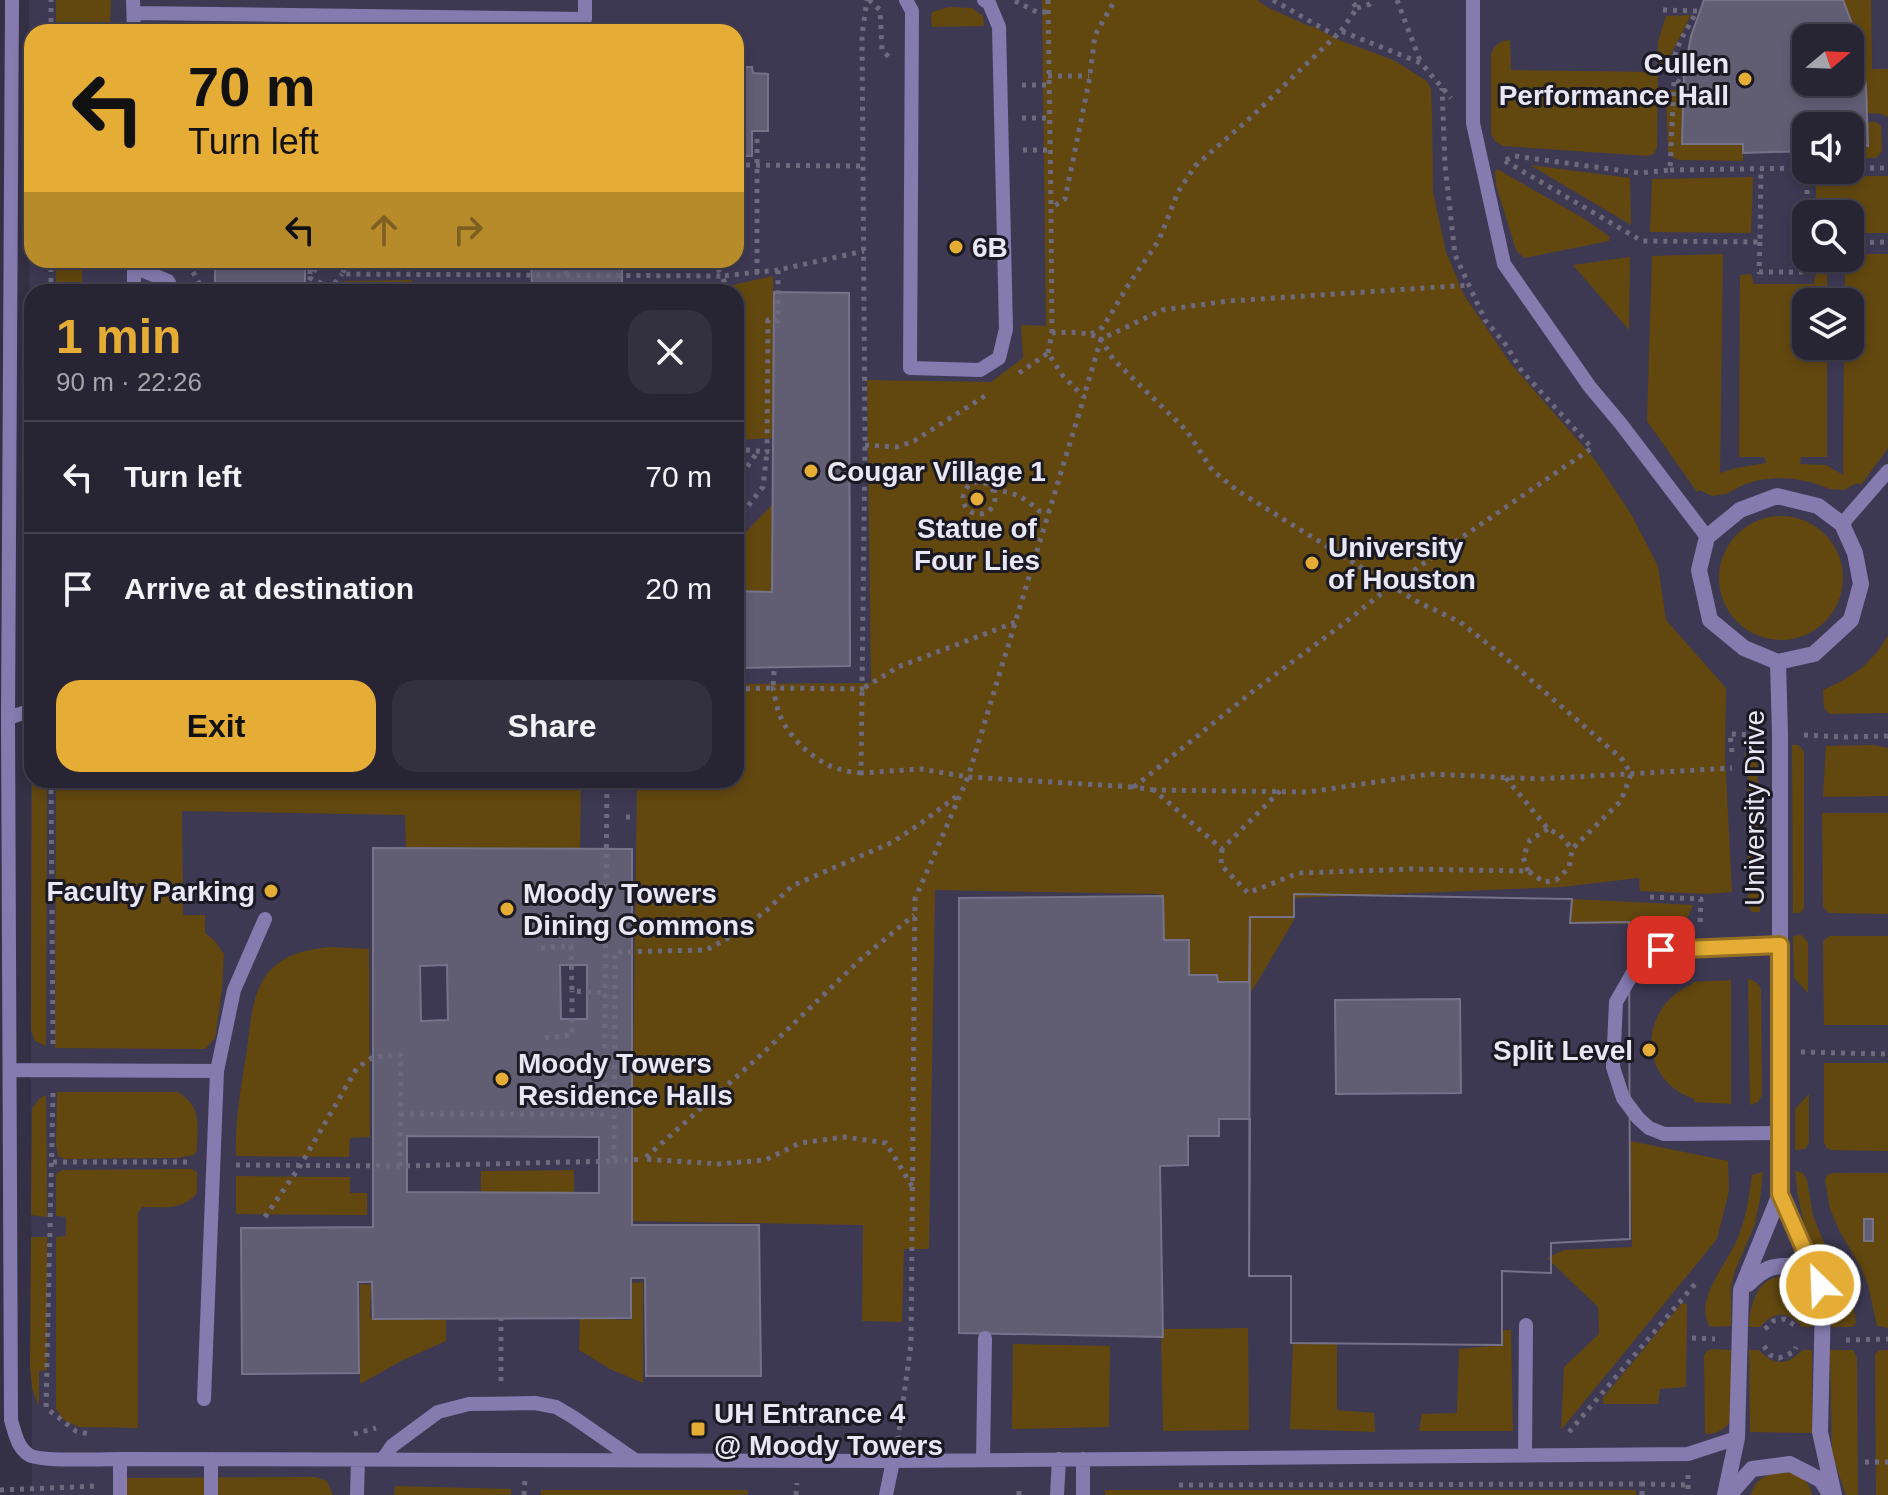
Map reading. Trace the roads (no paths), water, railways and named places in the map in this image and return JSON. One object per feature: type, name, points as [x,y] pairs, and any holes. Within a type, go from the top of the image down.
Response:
[{"type":"street","points":[[1777,496],[1818,506],[1842,524],[1855,553],[1861,584],[1851,620],[1814,654],[1778,662],[1744,648],[1710,620],[1699,570],[1707,537],[1740,510],[1777,496]]},
{"type":"street","name":"University Drive","points":[[1727,1495],[1737,1438],[1741,1290],[1780,1194],[1778,662]]},
{"type":"street","name":"University Drive","points":[[1780,1194],[1820,1285],[1823,1301],[1820,1432],[1832,1495]]},
{"type":"street","points":[[1741,1290],[1761,1271],[1781,1265],[1802,1266],[1820,1285]]},
{"type":"street","name":"University Drive","points":[[1727,1495],[1752,1469],[1790,1464],[1821,1480],[1832,1495]]},
{"type":"lane","points":[[12,0],[8,718],[11,1420],[17,1442],[30,1456],[120,1459],[893,1461],[1688,1454],[1737,1438]]},
{"type":"lane","points":[[134,6],[585,19],[585,0]]},
{"type":"lane","points":[[906,0],[912,11],[910,368],[980,370],[999,358],[1006,329],[999,27],[989,3],[984,0]]},
{"type":"lane","points":[[1473,0],[1473,123],[1504,264],[1590,387],[1707,537]]},
{"type":"lane","points":[[142,268],[170,284]]},
{"type":"lane","points":[[1842,524],[1888,471]]},
{"type":"lane","points":[[8,718],[24,713]]},
{"type":"lane","points":[[204,1399],[217,1071],[234,990],[265,919]]},
{"type":"lane","points":[[1780,945],[1661,950],[1635,969],[1616,1002],[1613,1067],[1623,1098],[1630,1108],[1649,1128],[1664,1134],[1780,1133]]},
{"type":"lane","points":[[11,1070],[217,1071]]},
{"type":"lane","points":[[1525,1455],[1526,1325]]},
{"type":"lane","points":[[983,1460],[985,1338]]},
{"type":"lane","points":[[383,1459],[392,1446],[438,1412],[469,1404],[535,1403],[556,1407],[635,1460]]},
{"type":"lane","points":[[115,1490],[120,1459]]},
{"type":"lane","points":[[211,1459],[211,1495]]},
{"type":"lane","points":[[1057,1495],[1059,1459]]},
{"type":"lane","points":[[1083,1459],[1083,1495]]},
{"type":"lane","points":[[357,1495],[358,1460]]},
{"type":"lane","points":[[886,1495],[893,1461]]},
{"type":"place","name":"Cullen Performance Hall","points":[[1745,79]]},
{"type":"place","name":"6B","points":[[956,247]]},
{"type":"place","name":"Cougar Village 1","points":[[811,471]]},
{"type":"place","name":"Statue of Four Lies","points":[[977,499]]},
{"type":"place","name":"University of Houston","points":[[1312,563]]},
{"type":"place","name":"Faculty Parking","points":[[271,891]]},
{"type":"place","name":"Moody Towers Dining Commons","points":[[507,909]]},
{"type":"place","name":"Split Level","points":[[1649,1050]]},
{"type":"place","name":"Moody Towers Residence Halls","points":[[502,1079]]},
{"type":"place","name":"UH Entrance 4 @ Moody Towers","points":[[698,1429]]}]
